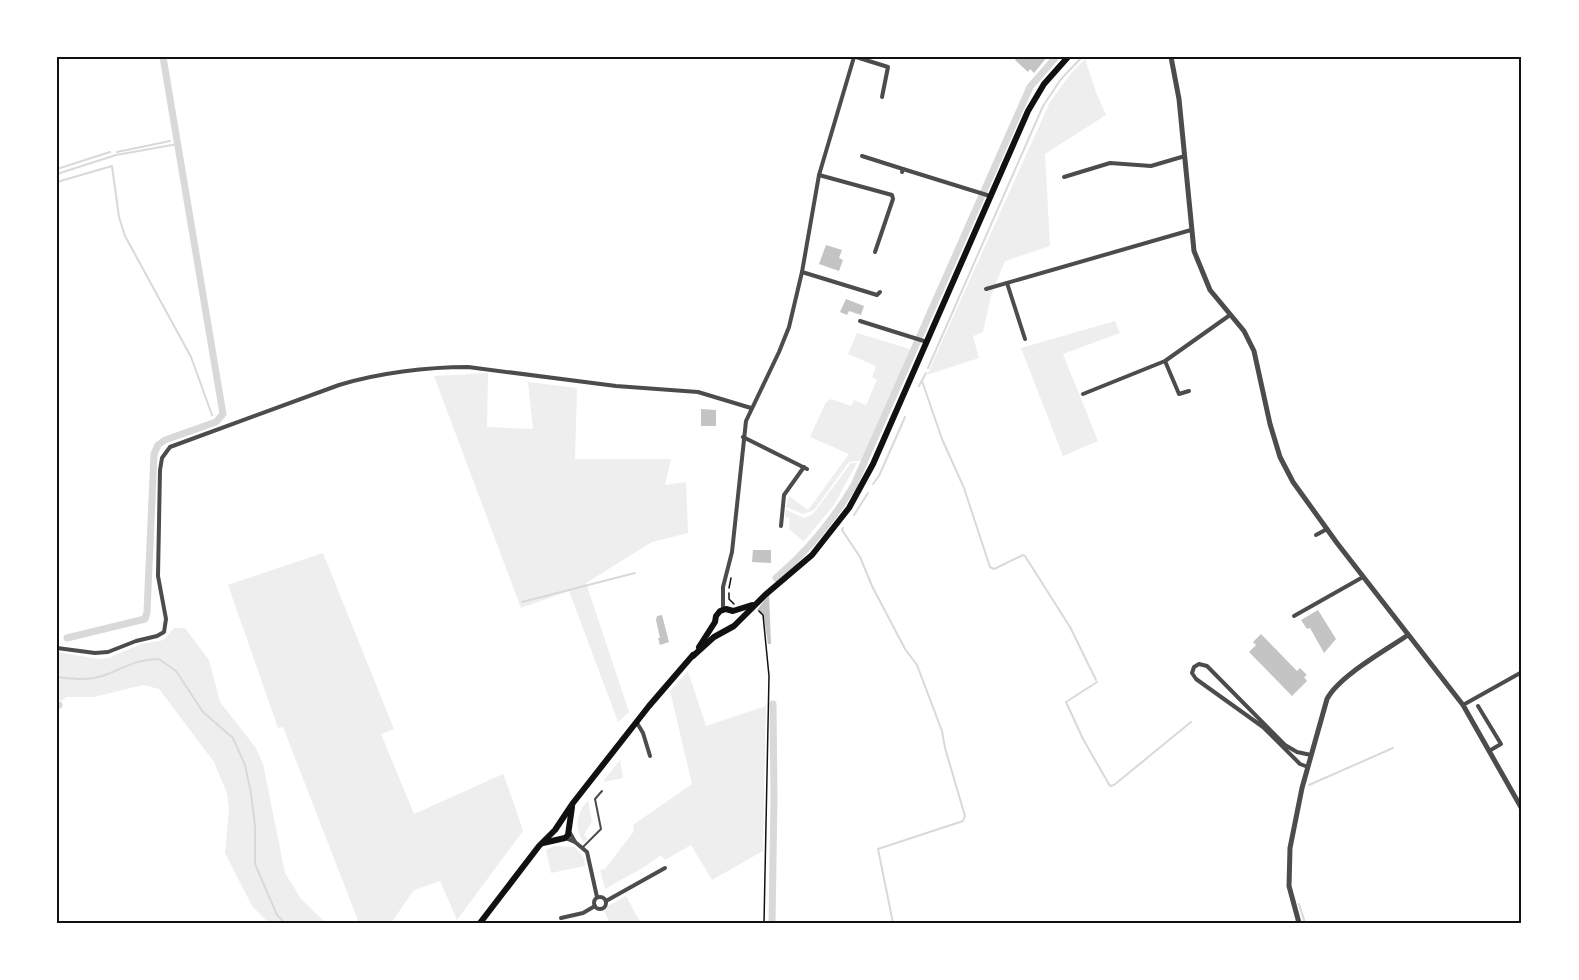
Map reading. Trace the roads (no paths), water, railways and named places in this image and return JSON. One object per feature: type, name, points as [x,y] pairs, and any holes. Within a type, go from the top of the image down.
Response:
[{"type":"main road","points":[[693,656],[725,630],[731,629],[812,555],[855,499],[873,464],[923,341],[988,195],[1039,93],[1050,76],[1068,57]]},
{"type":"main road","points":[[480,923],[539,846],[557,828],[573,803],[637,722],[693,656],[716,622],[718,613],[723,609],[733,611],[756,604]]},
{"type":"main road","points":[[733,611],[736,624]]},
{"type":"main road","points":[[716,622],[725,630]]},
{"type":"main road","points":[[566,834],[573,803]]},
{"type":"main road","points":[[557,828],[566,825],[566,834]]},
{"type":"main road","points":[[557,828],[556,836],[566,834]]},
{"type":"main road","points":[[539,846],[566,834]]},
{"type":"street","points":[[723,609],[723,587],[732,552],[746,421],[789,327],[802,272],[819,175],[855,57],[888,67],[882,96]]},
{"type":"street","points":[[1171,57],[1177,87],[1194,251],[1204,280],[1248,337],[1254,351],[1269,424],[1280,457],[1293,482],[1327,529],[1463,705],[1522,809]]},
{"type":"street","points":[[862,156],[988,195]]},
{"type":"street","points":[[1064,177],[1110,163],[1151,166],[1185,156]]},
{"type":"street","points":[[819,175],[892,195],[893,199],[874,252]]},
{"type":"street","points":[[986,289],[1191,230]]},
{"type":"street","points":[[802,272],[877,295],[880,292]]},
{"type":"street","points":[[1007,283],[1025,339]]},
{"type":"street","points":[[1083,394],[1165,362],[1230,315]]},
{"type":"street","points":[[860,321],[923,341]]},
{"type":"street","points":[[1165,362],[1179,394],[1189,391]]},
{"type":"street","points":[[57,648],[95,653],[108,652],[157,636],[166,629],[158,576],[158,551],[161,463],[170,447],[339,386],[360,379],[448,367],[468,367],[616,386],[698,392],[752,408]]},
{"type":"street","points":[[743,437],[805,468],[784,495],[781,526]]},
{"type":"street","points":[[1316,535],[1327,529]]},
{"type":"street","points":[[1294,616],[1363,577]]},
{"type":"street","points":[[1299,923],[1289,886],[1288,867],[1297,811],[1330,693],[1341,681],[1408,634]]},
{"type":"street","points":[[1308,767],[1300,764],[1263,727],[1196,679],[1192,673],[1194,667],[1199,664],[1207,666],[1285,745],[1297,752],[1311,755]]},
{"type":"street","points":[[1463,705],[1522,672]]},
{"type":"street","points":[[1478,706],[1501,744],[1489,751]]},
{"type":"street","points":[[637,722],[650,756]]},
{"type":"street","points":[[566,834],[588,856],[597,897],[594,902],[595,906]]},
{"type":"street","points":[[595,906],[603,908],[606,901],[665,868]]},
{"type":"street","points":[[597,897],[606,901]]},
{"type":"street","points":[[561,918],[583,913],[595,906]]},
{"type":"lane","points":[[582,848],[601,829],[596,799],[602,791]]},
{"type":"waterway","points":[[67,638],[145,619],[154,454],[158,445],[165,440],[216,422],[223,414],[163,57]]},
{"type":"waterway","points":[[776,578],[819,535],[854,485],[1030,87],[1056,57]]},
{"type":"waterway","points":[[928,368],[1043,106],[1061,79],[1082,57]]},
{"type":"waterway","points":[[117,152],[170,141]]},
{"type":"waterway","points":[[57,174],[116,155],[178,144]]},
{"type":"waterway","points":[[57,169],[110,152]]},
{"type":"waterway","points":[[57,182],[112,166],[119,217],[125,236],[191,357],[212,415]]},
{"type":"waterway","points":[[919,386],[926,373]]},
{"type":"waterway","points":[[922,381],[942,439],[964,488],[990,567],[994,569],[1025,556],[1070,627],[1096,680]]},
{"type":"waterway","points":[[873,484],[879,476],[905,417]]},
{"type":"waterway","points":[[854,515],[868,493]]},
{"type":"waterway","points":[[843,528],[842,530],[860,557],[872,586],[905,649],[917,665],[942,731],[965,816],[963,821],[878,849],[893,923]]},
{"type":"waterway","points":[[522,602],[635,573]]},
{"type":"waterway","points":[[57,677],[93,678],[136,662],[159,659],[176,671],[203,712],[233,738],[245,765],[255,826],[255,864],[277,915],[285,923]]},
{"type":"waterway","points":[[1097,682],[1066,702],[1083,739],[1110,786],[1191,722]]},
{"type":"waterway","points":[[772,923],[773,704]]},
{"type":"waterway","points":[[1309,785],[1393,748]]},
{"type":"waterway","points":[[1299,904],[1305,923]]}]
